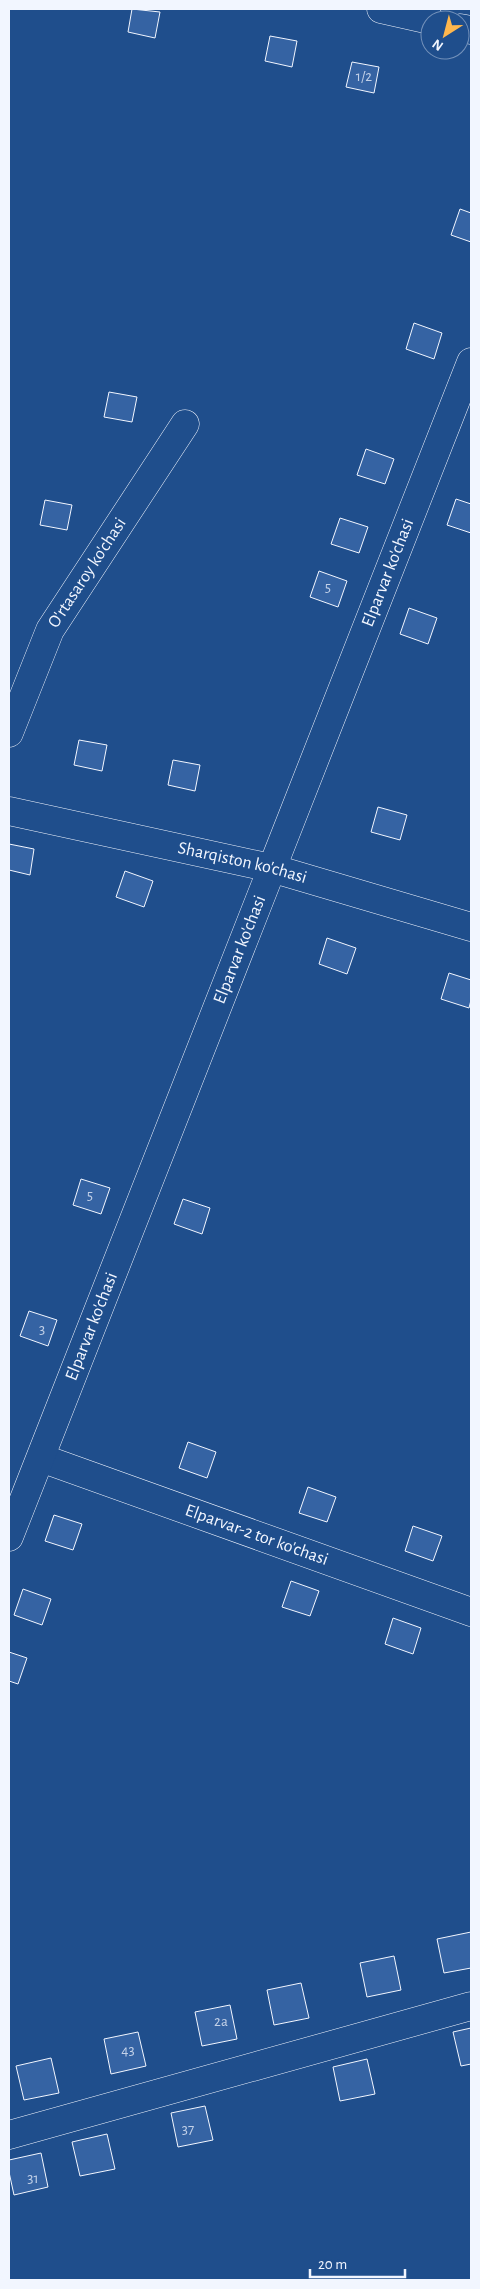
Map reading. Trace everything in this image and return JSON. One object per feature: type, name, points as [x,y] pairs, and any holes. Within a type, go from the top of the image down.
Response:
[{"type":"street","points":[[381,9],[420,18]]},
{"type":"street","name":"Elparvar ko'chasi","points":[[9,1537],[471,362]]},
{"type":"street","name":"O'rtasaroy ko'chasi","points":[[9,733],[50,630],[185,424]]},
{"type":"street","name":"Sharqiston ko'chasi","points":[[9,811],[271,868],[471,927]]},
{"type":"street","name":"Elparvar-2 tor ko'chasi","points":[[41,1458],[471,1612]]},
{"type":"street","points":[[9,2135],[471,2006]]},
{"type":"building","points":[[132,9],[160,12],[155,38],[128,32]]},
{"type":"building","points":[[270,36],[297,41],[292,67],[265,61]]},
{"type":"building","points":[[352,62],[379,67],[374,93],[346,87]]},
{"type":"building","points":[[460,209],[471,213],[471,242],[451,235]]},
{"type":"building","points":[[414,323],[442,333],[434,359],[406,349]]},
{"type":"building","points":[[109,392],[137,397],[132,422],[104,417]]},
{"type":"building","points":[[366,449],[394,459],[385,484],[357,475]]},
{"type":"building","points":[[456,499],[471,504],[471,533],[447,525]]},
{"type":"building","points":[[45,500],[72,505],[67,530],[40,525]]},
{"type":"building","points":[[340,518],[368,527],[359,553],[331,544]]},
{"type":"building","points":[[319,571],[347,581],[338,607],[310,597]]},
{"type":"building","points":[[409,608],[437,618],[428,644],[400,634]]},
{"type":"building","points":[[79,740],[107,745],[102,771],[74,765]]},
{"type":"building","points":[[173,760],[200,765],[195,791],[168,785]]},
{"type":"building","points":[[378,807],[407,815],[400,840],[371,832]]},
{"type":"building","points":[[9,844],[34,849],[30,875],[9,870]]},
{"type":"building","points":[[125,871],[153,881],[144,907],[116,897]]},
{"type":"building","points":[[327,938],[356,948],[347,974],[319,964]]},
{"type":"building","points":[[449,973],[471,980],[469,1008],[441,999]]},
{"type":"building","points":[[81,1179],[110,1188],[101,1214],[73,1205]]},
{"type":"building","points":[[183,1199],[210,1208],[202,1234],[174,1224]]},
{"type":"building","points":[[29,1311],[57,1320],[48,1346],[20,1336]]},
{"type":"building","points":[[188,1442],[216,1452],[207,1478],[179,1468]]},
{"type":"building","points":[[308,1487],[336,1497],[327,1522],[299,1513]]},
{"type":"building","points":[[54,1515],[82,1524],[73,1550],[45,1541]]},
{"type":"building","points":[[413,1526],[442,1536],[433,1561],[405,1551]]},
{"type":"building","points":[[291,1581],[319,1591],[310,1616],[282,1607]]},
{"type":"building","points":[[23,1589],[51,1599],[42,1625],[14,1615]]},
{"type":"building","points":[[393,1618],[421,1628],[413,1654],[385,1644]]},
{"type":"building","points":[[9,1652],[27,1658],[18,1684],[9,1681]]},
{"type":"building","points":[[471,1932],[471,1968],[444,1973],[437,1939]]},
{"type":"building","points":[[394,1956],[401,1990],[367,1997],[360,1963]]},
{"type":"building","points":[[301,1983],[309,2018],[274,2025],[267,1990]]},
{"type":"building","points":[[230,2005],[237,2039],[202,2046],[195,2012]]},
{"type":"building","points":[[471,2028],[471,2064],[461,2066],[453,2032]]},
{"type":"building","points":[[138,2032],[146,2066],[111,2074],[104,2039]]},
{"type":"building","points":[[51,2058],[59,2093],[24,2100],[16,2066]]},
{"type":"building","points":[[367,2059],[375,2094],[340,2101],[333,2067]]},
{"type":"building","points":[[205,2106],[213,2140],[178,2147],[171,2113]]},
{"type":"building","points":[[107,2134],[115,2169],[80,2176],[72,2142]]},
{"type":"building","points":[[41,2153],[48,2187],[14,2195],[9,2172],[9,2160]]}]
